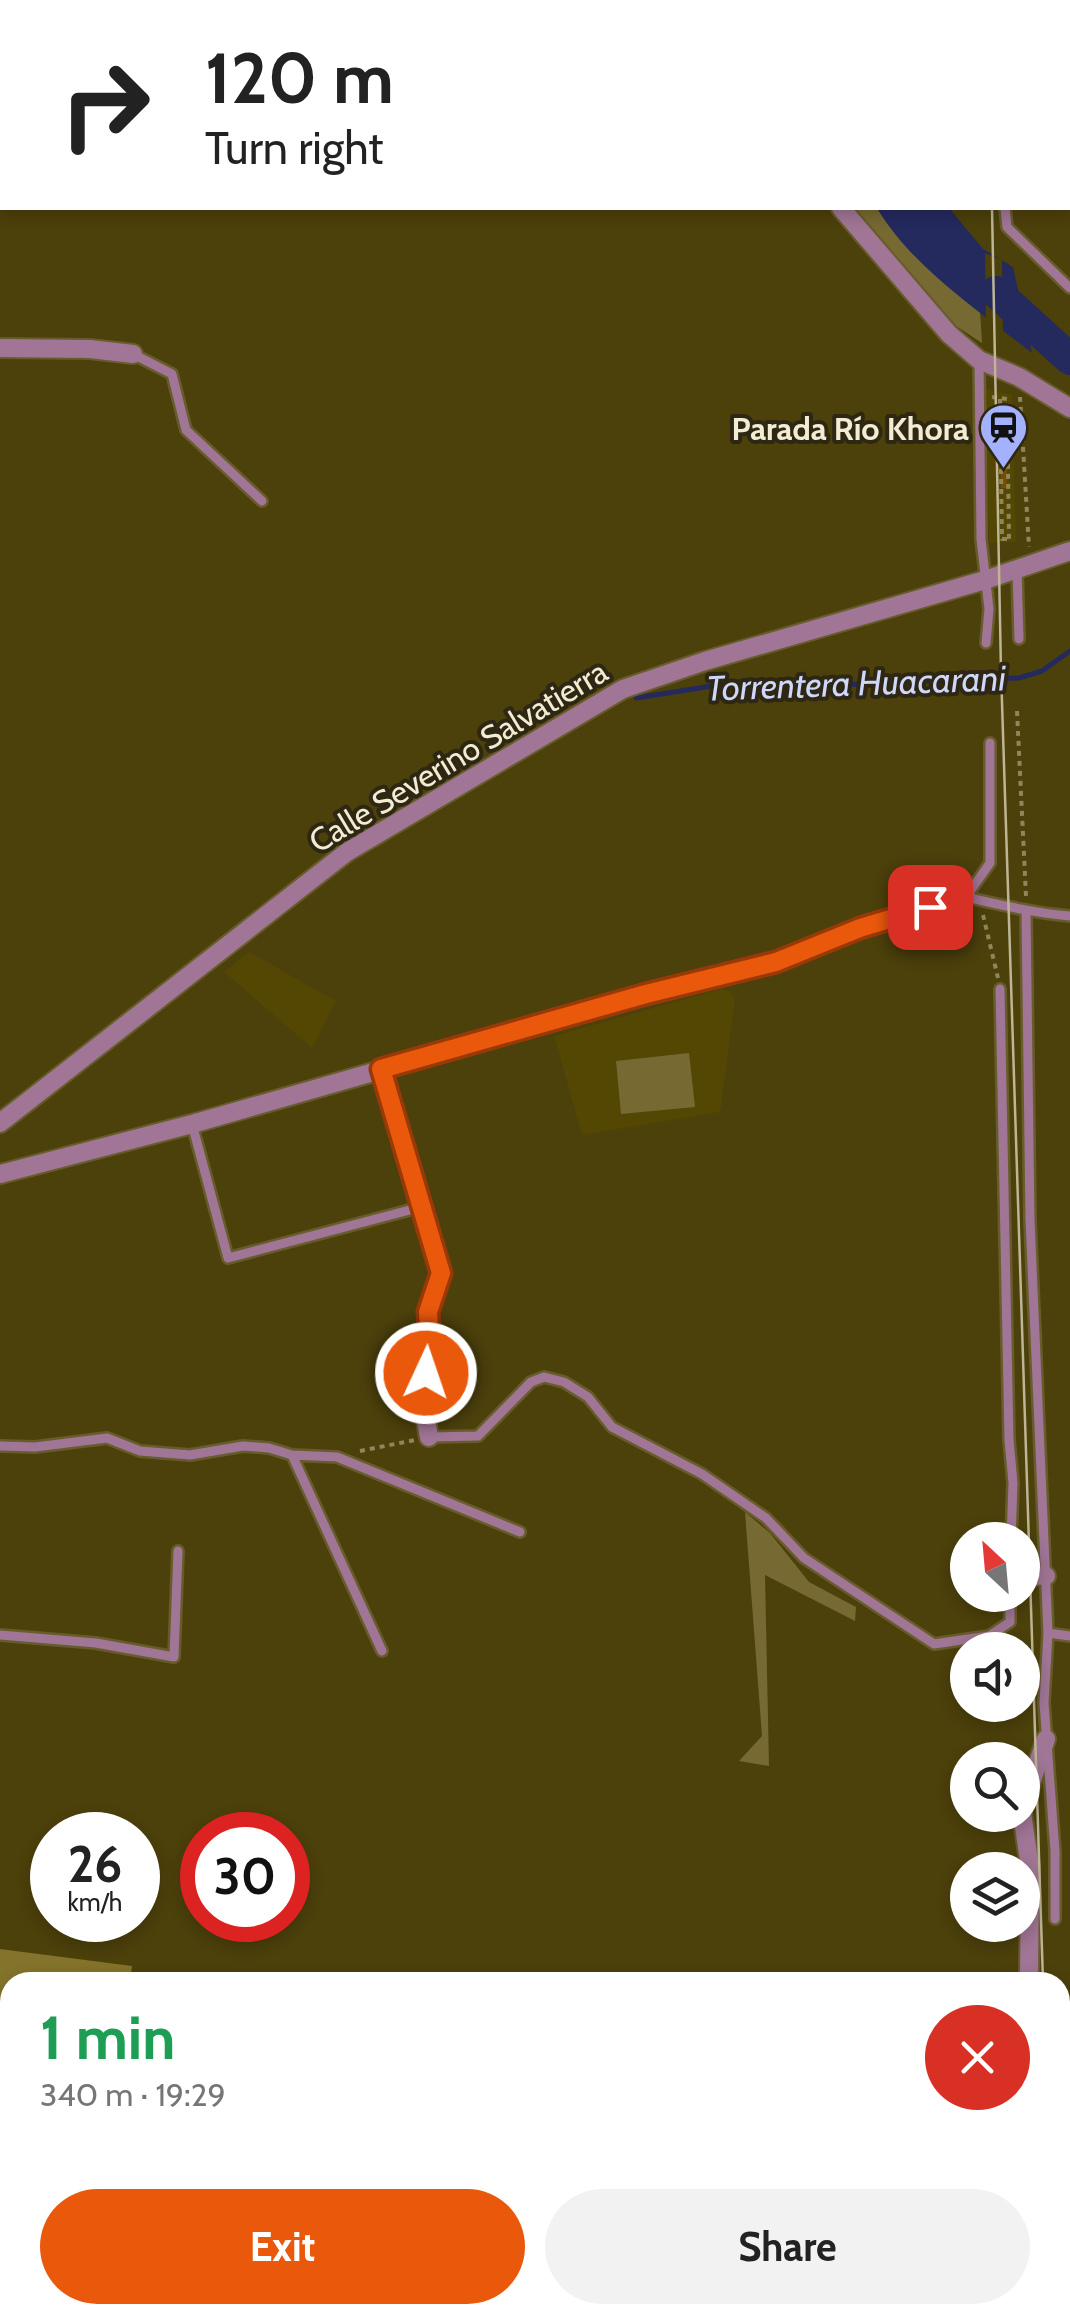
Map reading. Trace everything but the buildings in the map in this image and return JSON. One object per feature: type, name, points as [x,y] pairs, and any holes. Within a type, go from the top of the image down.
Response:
[{"type":"street","points":[[843,210],[949,334],[978,360],[1019,377],[1070,408]]},
{"type":"street","points":[[0,348],[90,349],[132,354]]},
{"type":"street","name":"Calle Severino Salvatierra","points":[[0,1123],[347,852],[624,689],[1070,551]]},
{"type":"street","points":[[0,1174],[192,1124],[646,994],[776,962],[860,928],[966,897]]},
{"type":"street","points":[[381,1069],[441,1273],[428,1312],[430,1346],[422,1399],[429,1437]]},
{"type":"street","points":[[1040,1576],[1046,1576]]},
{"type":"street","points":[[1040,1757],[1046,1739]]},
{"type":"street","points":[[1025,1832],[1030,1867],[1029,1972]]},
{"type":"lane","points":[[1005,210],[1006,227],[1070,288]]},
{"type":"lane","points":[[132,354],[172,374],[186,430],[262,501]]},
{"type":"lane","points":[[978,360],[986,643]]},
{"type":"lane","points":[[1019,638],[1023,567]]},
{"type":"lane","points":[[990,742],[990,863],[966,897],[1009,904],[1026,912],[1070,916]]},
{"type":"lane","points":[[1026,912],[1030,1220],[1048,1633],[1044,1703],[1056,1919]]},
{"type":"lane","points":[[1000,989],[1012,1522]]},
{"type":"lane","points":[[192,1124],[228,1258],[421,1207]]},
{"type":"lane","points":[[429,1437],[478,1436],[530,1382],[544,1377],[564,1382],[588,1397],[612,1427],[702,1474],[766,1518],[804,1558],[934,1644],[988,1636],[1010,1622],[1010,1612]]},
{"type":"lane","points":[[0,1446],[34,1447],[107,1438],[140,1451],[190,1455],[243,1446],[292,1455],[337,1457],[520,1532]]},
{"type":"lane","points":[[292,1455],[382,1652]]},
{"type":"lane","points":[[0,1635],[96,1643],[174,1657],[178,1552]]},
{"type":"lane","points":[[1048,1633],[1070,1636]]},
{"type":"path","points":[[1019,377],[1023,567]]},
{"type":"path","points":[[1000,398],[1007,398],[1009,539],[1002,539],[1000,398]]},
{"type":"path","points":[[1018,711],[1026,912]]},
{"type":"path","points":[[966,897],[984,916],[1000,989]]},
{"type":"path","points":[[337,1457],[429,1437]]},
{"type":"shaded area","points":[[855,210],[878,210],[911,251],[980,311],[982,343],[944,318]]},
{"type":"shaded area","points":[[878,210],[951,210],[983,249],[1013,267],[1032,353],[928,269]]},
{"type":"shaded area","points":[[985,389],[1012,395],[1016,542],[989,543]]},
{"type":"shaded area","points":[[249,952],[336,1001],[312,1048],[224,972]]},
{"type":"shaded area","points":[[721,989],[735,999],[720,1112],[582,1135],[554,1036]]},
{"type":"shaded area","points":[[689,1053],[695,1107],[621,1114],[616,1061]]},
{"type":"shaded area","points":[[745,1512],[770,1533],[809,1582],[856,1607],[855,1621],[765,1575],[769,1766],[739,1761],[762,1736]]},
{"type":"shaded area","points":[[0,1949],[132,1966],[131,1972],[0,1972]]},
{"type":"pier","points":[[985,253],[1002,260],[1003,336],[986,323]]},
{"type":"waterway","points":[[996,292],[1070,359]]},
{"type":"waterway","name":"Torrentera Huacarani","points":[[636,698],[750,680],[810,686],[1019,678],[1042,671],[1070,651]]},
{"type":"tram line","points":[[992,210],[1001,671],[1043,1972]]},
{"type":"place","name":"Parada Río Khora","points":[[1004,470]]},
{"type":"route","points":[[426,1373],[430,1346],[428,1312],[441,1273],[381,1069],[646,994],[776,962],[860,928],[930,907]]}]
